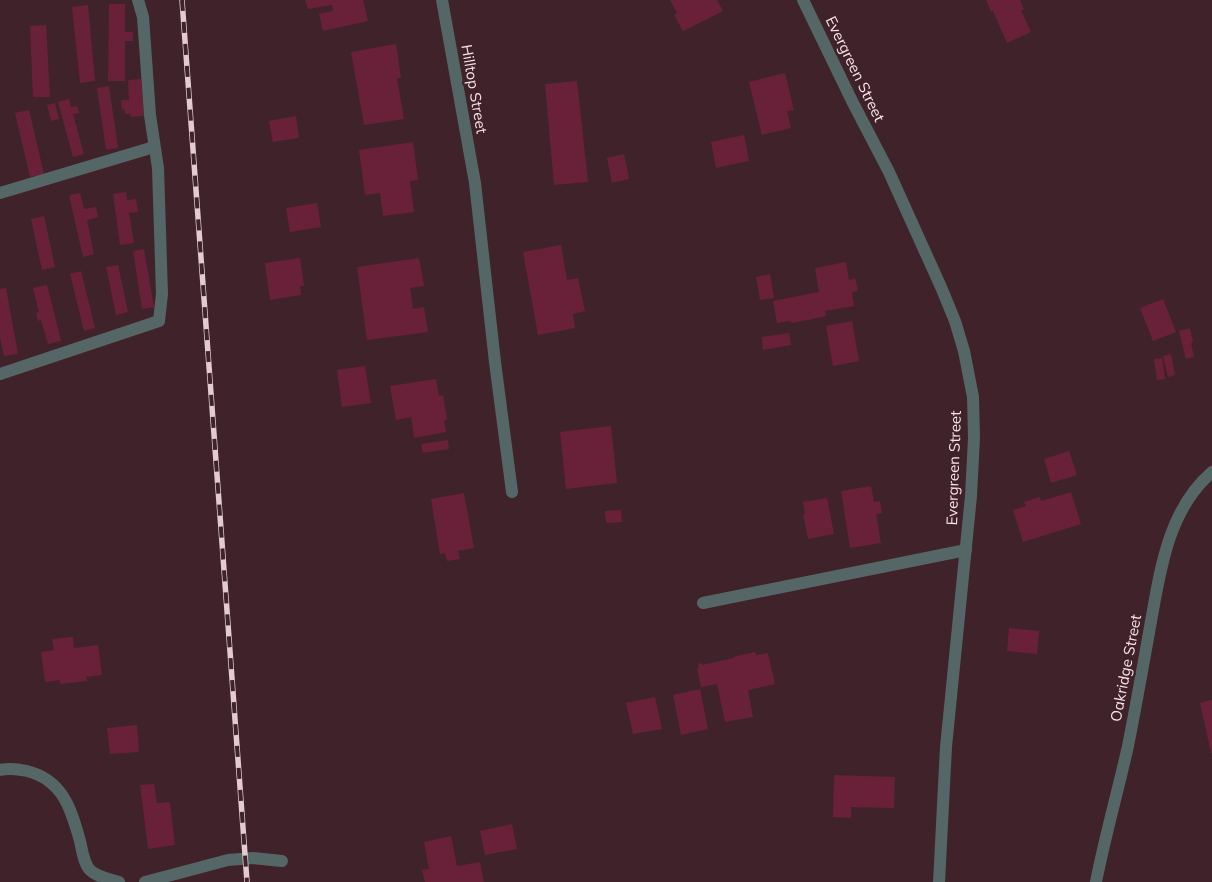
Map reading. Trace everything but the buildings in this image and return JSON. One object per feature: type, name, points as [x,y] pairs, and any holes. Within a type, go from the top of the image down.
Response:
[{"type":"street","points":[[0,374],[159,321],[162,294],[158,168],[150,115],[144,17],[138,0]]},
{"type":"street","name":"Hilltop Street","points":[[442,0],[474,183],[512,492]]},
{"type":"street","name":"Evergreen Street","points":[[803,0],[889,172],[942,287],[964,351],[973,397],[974,448],[971,496],[946,747],[939,882]]},
{"type":"street","points":[[0,193],[154,147]]},
{"type":"street","name":"Oakridge Street","points":[[1096,882],[1128,746],[1162,562],[1174,526],[1186,501],[1212,472]]},
{"type":"street","points":[[703,603],[966,550]]},
{"type":"street","points":[[0,770],[18,769],[34,773],[50,781],[63,796],[73,814],[89,870],[99,876],[119,882]]},
{"type":"street","points":[[145,882],[228,860],[252,858],[282,861]]},
{"type":"railway","points":[[182,0],[247,882]]}]
